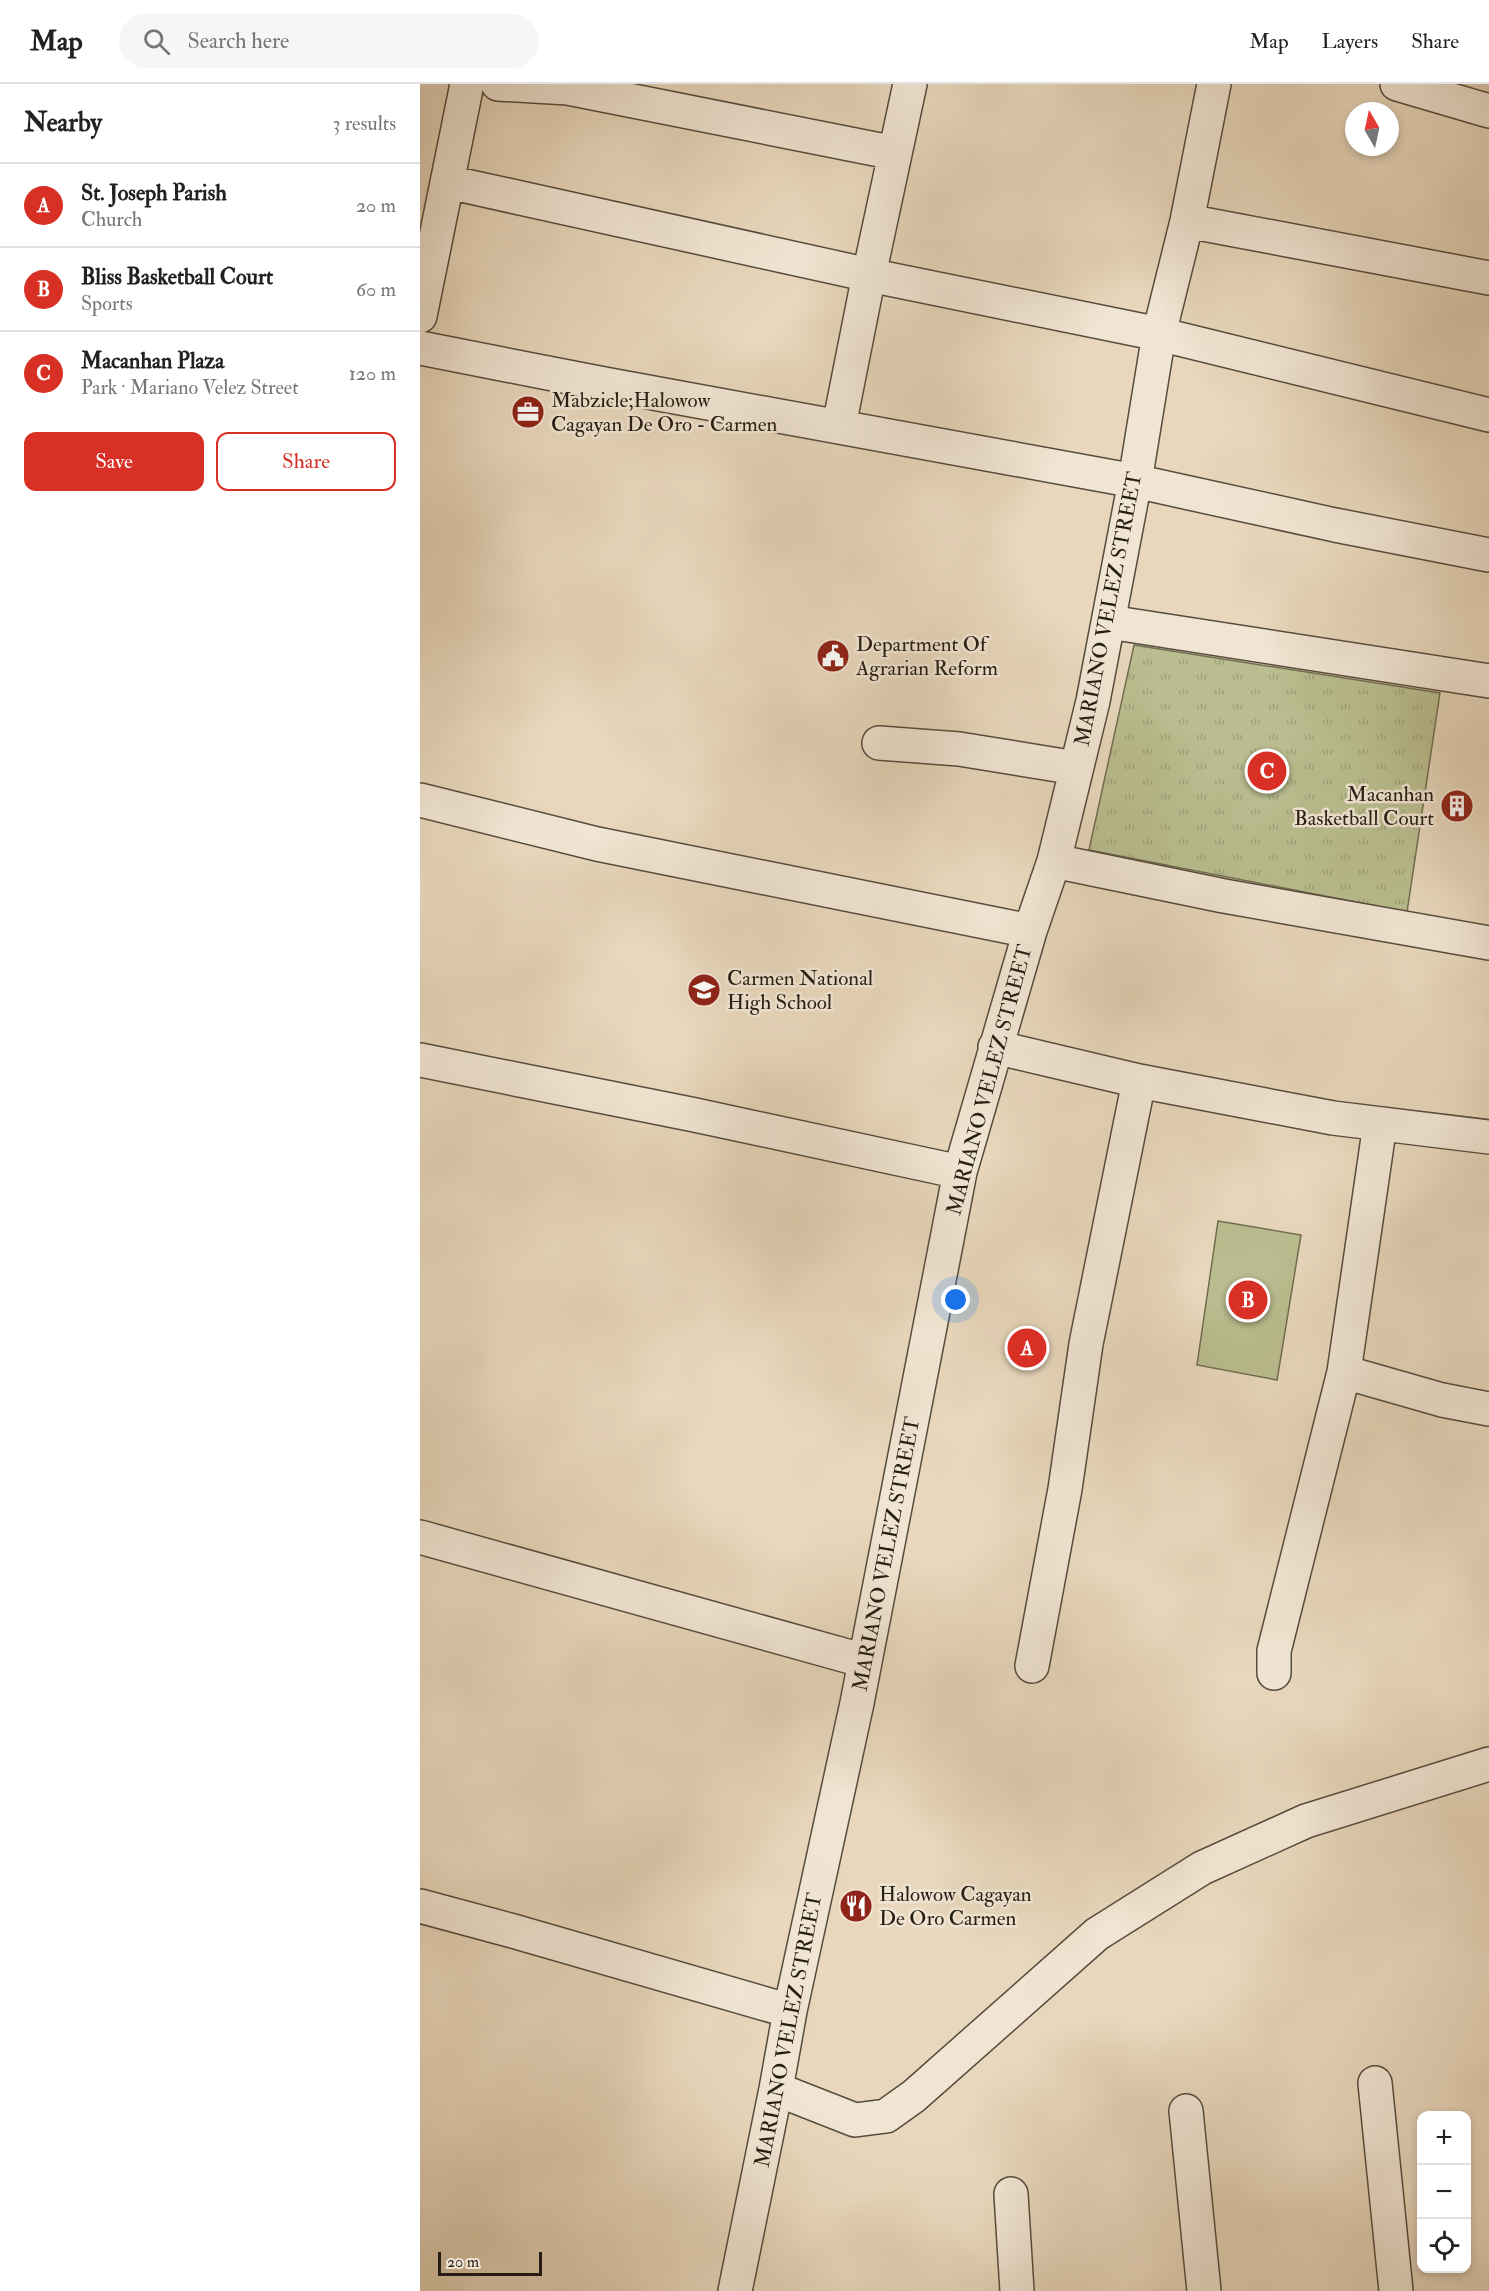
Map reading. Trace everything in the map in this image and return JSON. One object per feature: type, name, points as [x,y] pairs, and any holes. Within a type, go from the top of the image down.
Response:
[{"type":"street","points":[[420,316],[467,84]]},
{"type":"street","points":[[498,84],[568,88],[896,153]]},
{"type":"street","points":[[839,426],[910,84]]},
{"type":"street","name":"MARIANO VELEZ STREET","points":[[735,2291],[790,2011],[865,1661],[960,1172],[1030,930],[1054,861],[1093,701],[1135,481],[1159,334],[1187,221],[1214,84]]},
{"type":"street","points":[[1397,84],[1489,111]]},
{"type":"street","points":[[448,182],[869,275],[1159,334],[1489,415]]},
{"type":"street","points":[[1187,221],[1489,278]]},
{"type":"street","points":[[420,348],[1135,481],[1335,525],[1489,555]]},
{"type":"street","points":[[1109,622],[1489,681]]},
{"type":"street","points":[[879,743],[959,749],[1076,768]]},
{"type":"street","points":[[420,800],[597,844],[1030,930]]},
{"type":"street","points":[[1054,861],[1224,896],[1489,943]]},
{"type":"street","points":[[995,1047],[1139,1081],[1333,1118],[1489,1137]]},
{"type":"street","points":[[420,1060],[695,1115],[960,1172]]},
{"type":"street","points":[[1032,1666],[1065,1489],[1086,1344],[1139,1081]]},
{"type":"street","points":[[1274,1673],[1274,1651],[1344,1372],[1380,1124]]},
{"type":"street","points":[[1344,1372],[1442,1400],[1489,1409]]},
{"type":"street","points":[[420,1537],[865,1661]]},
{"type":"street","points":[[776,2089],[855,2120],[886,2116],[914,2096],[1097,1934],[1202,1868],[1306,1821],[1489,1764]]},
{"type":"street","points":[[420,1906],[790,2011]]},
{"type":"street","points":[[1375,2083],[1396,2291]]},
{"type":"street","points":[[1186,2111],[1204,2291]]},
{"type":"street","points":[[1011,2194],[1017,2291]]},
{"type":"green space","points":[[1134,645],[1440,693],[1407,912],[1089,850]]},
{"type":"green space","points":[[1218,1221],[1301,1235],[1277,1380],[1197,1365]]},
{"type":"place","name":"Mabzicle;Halowow Cagayan De Oro - Carmen","points":[[528,412]]},
{"type":"place","name":"Department Of Agrarian Reform","points":[[833,656]]},
{"type":"place","name":"Macanhan Plaza","points":[[1267,771]]},
{"type":"place","name":"Macanhan Basketball Court","points":[[1457,806]]},
{"type":"place","name":"Carmen National High School","points":[[704,990]]},
{"type":"place","name":"Bliss Basketball Court","points":[[1248,1300]]},
{"type":"place","name":"St. Joseph Parish","points":[[1027,1348]]},
{"type":"place","name":"Halowow Cagayan De Oro Carmen","points":[[856,1906]]}]
